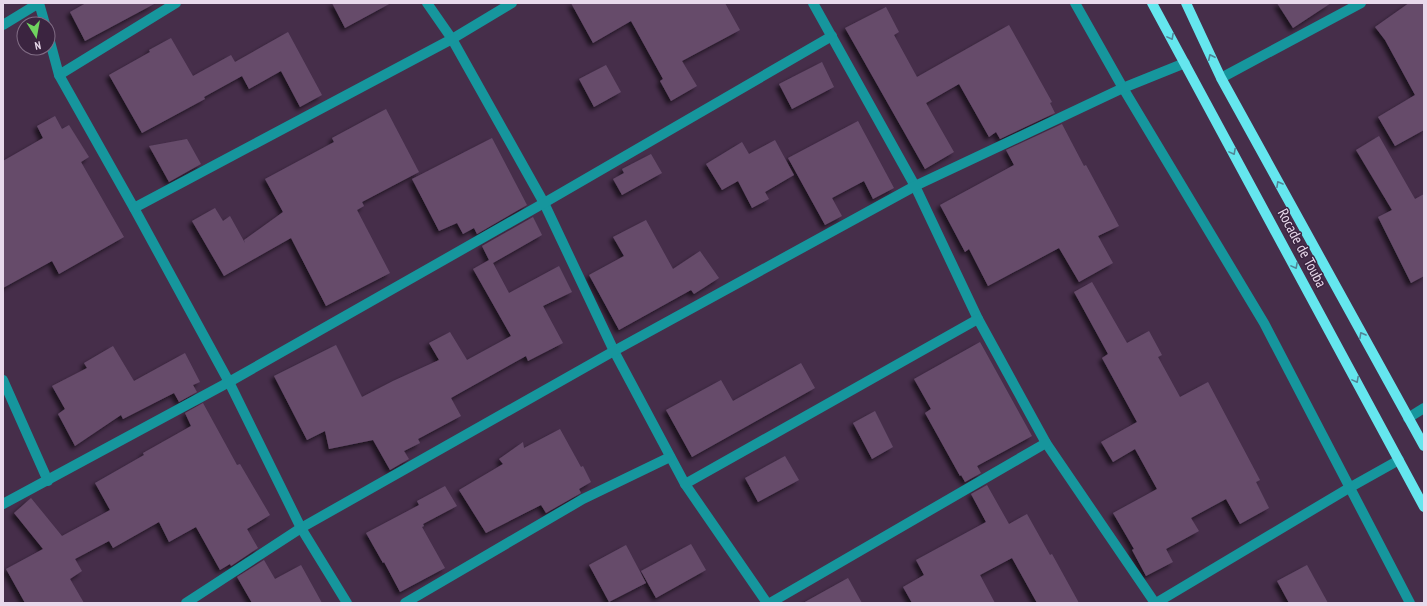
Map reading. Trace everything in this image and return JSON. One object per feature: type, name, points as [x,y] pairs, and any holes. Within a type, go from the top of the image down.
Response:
[{"type":"main road","name":"Rocade de Touba","points":[[1152,3],[1424,507]]},
{"type":"main road","name":"Rocade de Touba","points":[[1186,3],[1221,78],[1424,446]]},
{"type":"street","points":[[17,16],[39,3],[43,16]]},
{"type":"street","points":[[59,75],[176,3]]},
{"type":"street","points":[[427,3],[452,39],[544,203],[614,351],[685,484],[769,603],[1046,443]]},
{"type":"street","points":[[134,208],[452,39],[512,3]]},
{"type":"street","points":[[813,3],[915,186],[978,319],[1046,443],[1156,603],[1349,488],[1399,460]]},
{"type":"street","points":[[1075,3],[1123,88],[1264,323],[1410,603]]},
{"type":"street","points":[[1221,78],[1361,3]]},
{"type":"street","points":[[3,24],[16,16]]},
{"type":"street","points":[[3,504],[229,382],[544,203],[832,36]]},
{"type":"street","points":[[54,56],[59,75],[229,382],[301,528],[347,603]]},
{"type":"street","points":[[186,603],[301,528],[614,351],[915,186],[1123,88],[1185,63]]},
{"type":"street","points":[[685,484],[978,319]]},
{"type":"street","points":[[3,380],[48,481]]},
{"type":"street","points":[[1408,418],[1424,408]]},
{"type":"street","points":[[405,603],[583,499],[670,457]]},
{"type":"building","points":[[86,3],[156,3],[85,41],[70,12]]},
{"type":"building","points":[[332,3],[391,3],[345,28]]},
{"type":"building","points":[[571,3],[725,3],[740,30],[682,61],[697,86],[671,101],[660,81],[663,79],[631,21],[593,43]]},
{"type":"building","points":[[1277,3],[1331,3],[1293,28]]},
{"type":"building","points":[[1409,3],[1424,3],[1424,130],[1395,146],[1378,117],[1415,95],[1385,40],[1375,27]]},
{"type":"building","points":[[886,7],[899,32],[894,35],[917,77],[1009,25],[1052,102],[1050,103],[1055,113],[1000,139],[996,132],[989,137],[959,84],[926,103],[954,152],[925,169],[845,28]]},
{"type":"building","points":[[288,32],[322,95],[300,107],[281,71],[249,89],[242,76],[204,97],[205,99],[142,133],[109,75],[150,52],[149,50],[171,38],[193,76],[231,55],[235,62]]},
{"type":"building","points":[[822,62],[834,87],[792,109],[779,84]]},
{"type":"building","points":[[606,65],[621,92],[594,107],[579,79]]},
{"type":"building","points":[[386,109],[419,172],[362,202],[364,206],[357,210],[390,273],[326,306],[291,238],[224,276],[192,221],[215,208],[223,221],[230,216],[245,243],[244,240],[283,212],[265,179],[334,142],[332,138]]},
{"type":"building","points":[[55,116],[62,129],[69,125],[89,157],[81,162],[124,237],[59,274],[52,261],[3,288],[3,161],[43,138],[37,126]]},
{"type":"building","points":[[858,121],[894,188],[873,199],[864,181],[832,198],[842,216],[825,225],[788,158]]},
{"type":"building","points":[[1062,124],[1084,166],[1086,165],[1119,226],[1098,236],[1113,263],[1079,282],[1059,248],[988,286],[969,249],[965,252],[940,205],[1014,165],[1006,150]]},
{"type":"building","points":[[1379,136],[1415,199],[1424,194],[1424,276],[1411,283],[1378,217],[1392,210],[1356,150]]},
{"type":"building","points":[[492,138],[527,205],[477,234],[474,228],[463,234],[457,223],[439,231],[412,179]]},
{"type":"building","points":[[187,139],[201,164],[169,182],[149,146]]},
{"type":"building","points":[[775,140],[794,175],[765,192],[769,199],[752,208],[738,181],[722,190],[706,164],[742,142],[749,154]]},
{"type":"building","points":[[651,154],[662,173],[622,195],[613,179],[624,173],[622,169]]},
{"type":"building","points":[[533,217],[542,235],[493,263],[509,293],[559,266],[572,292],[543,306],[563,343],[528,361],[526,356],[451,398],[461,416],[418,439],[420,443],[404,451],[409,459],[390,470],[373,440],[329,449],[325,431],[307,440],[274,376],[336,345],[362,397],[439,360],[429,343],[450,332],[467,360],[511,336],[473,269],[489,260],[482,246]]},
{"type":"building","points":[[646,220],[673,269],[700,251],[719,278],[694,294],[691,290],[619,330],[589,275],[624,256],[613,237]]},
{"type":"building","points":[[1092,282],[1127,343],[1149,331],[1162,355],[1158,357],[1180,397],[1208,382],[1260,480],[1256,482],[1269,508],[1240,524],[1226,499],[1191,518],[1199,531],[1166,549],[1173,562],[1146,576],[1132,550],[1134,549],[1113,513],[1157,489],[1135,449],[1113,462],[1101,442],[1137,422],[1102,358],[1108,354],[1074,292]]},
{"type":"building","points":[[980,342],[1032,436],[977,466],[981,473],[965,482],[961,475],[960,476],[925,413],[931,409],[914,379]]},
{"type":"building","points":[[113,346],[134,381],[185,353],[200,382],[193,385],[197,392],[179,402],[174,393],[123,419],[121,415],[75,446],[58,414],[65,409],[52,386],[87,368],[84,363]]},
{"type":"building","points":[[801,363],[815,388],[692,457],[666,410],[721,380],[733,401]]},
{"type":"building","points":[[203,403],[237,465],[240,464],[270,515],[247,529],[258,548],[231,566],[230,564],[220,570],[196,527],[169,542],[159,522],[113,548],[109,541],[75,559],[82,571],[70,579],[84,603],[25,603],[6,569],[43,549],[14,513],[31,498],[62,536],[110,510],[95,483],[144,455],[143,453],[191,426],[185,413]]},
{"type":"building","points":[[875,411],[893,447],[872,459],[853,423]]},
{"type":"building","points":[[560,429],[591,482],[579,489],[581,493],[546,513],[541,505],[486,533],[459,490],[503,464],[499,459],[523,442],[524,448]]},
{"type":"building","points":[[785,456],[799,480],[758,502],[745,478]]},
{"type":"building","points":[[987,485],[1009,524],[1027,514],[1050,555],[1052,554],[1079,603],[1037,603],[1012,558],[980,575],[995,603],[912,603],[903,587],[924,575],[916,560],[986,522],[971,494]]},
{"type":"building","points":[[445,486],[457,506],[423,524],[424,526],[422,527],[445,568],[400,592],[366,533],[419,505],[417,501]]},
{"type":"building","points":[[691,544],[706,570],[656,598],[641,571]]},
{"type":"building","points":[[626,545],[646,583],[609,602],[589,565]]},
{"type":"building","points":[[264,560],[275,579],[301,565],[322,603],[252,603],[237,577]]},
{"type":"building","points":[[1307,565],[1328,603],[1289,603],[1277,581]]},
{"type":"building","points":[[848,578],[862,603],[803,603]]}]
